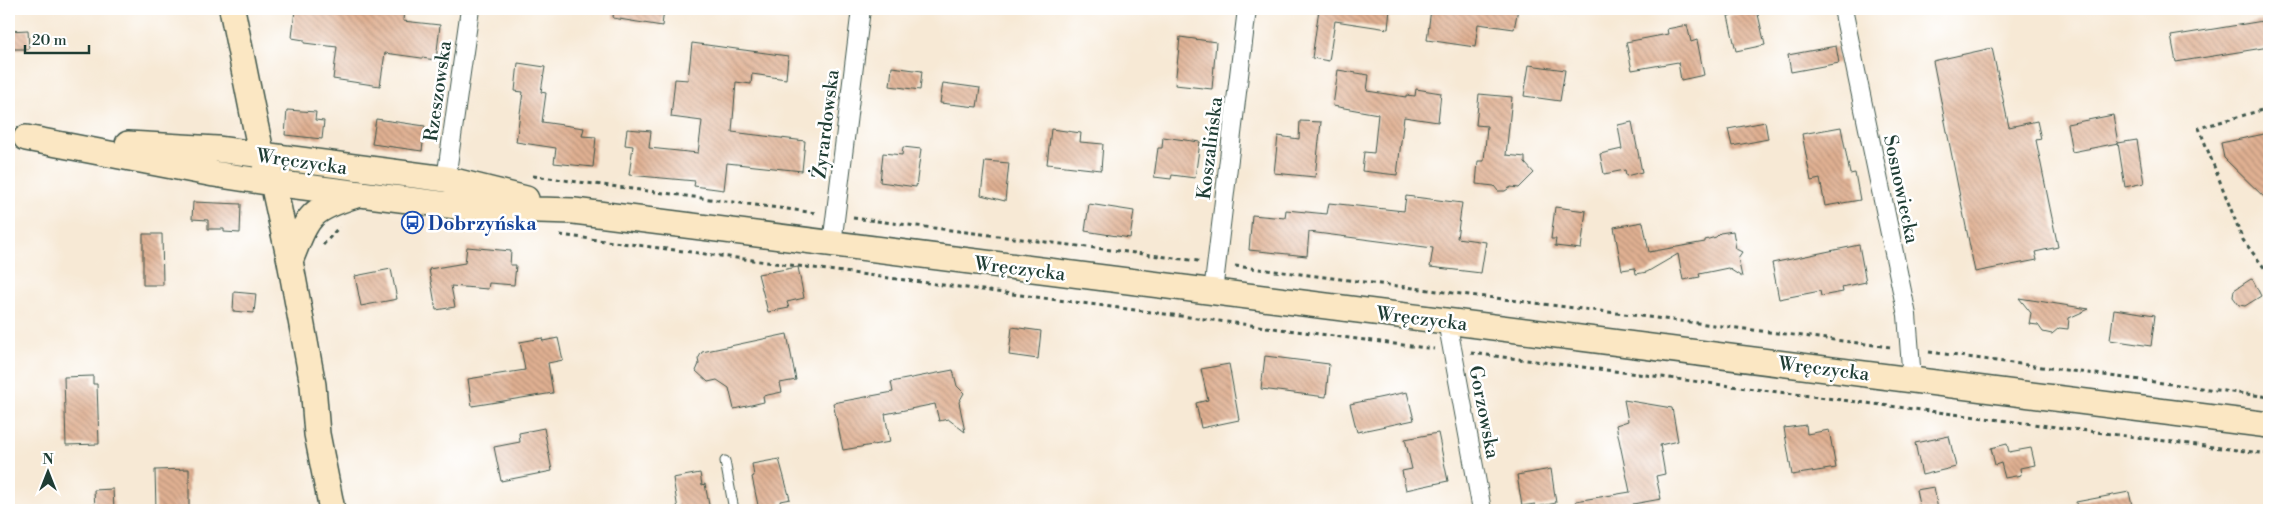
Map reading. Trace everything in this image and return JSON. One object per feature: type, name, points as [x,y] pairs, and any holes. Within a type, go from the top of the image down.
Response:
[{"type":"main road","points":[[232,9],[262,156],[273,183],[290,261],[313,385],[317,434],[332,510]]},
{"type":"main road","name":"Wręczycka","points":[[18,137],[216,150],[446,180],[574,210],[2269,425]]},
{"type":"main road","name":"Wręczycka","points":[[18,137],[214,174],[273,183],[472,208],[574,210]]},
{"type":"main road","points":[[273,183],[283,170],[300,161]]},
{"type":"main road","points":[[290,261],[305,225],[316,211],[328,204],[360,194]]},
{"type":"street","name":"Rzeszowska","points":[[446,180],[470,9]]},
{"type":"street","name":"Żyrardowska","points":[[832,244],[861,9]]},
{"type":"street","name":"Koszalińska","points":[[1213,292],[1247,9]]},
{"type":"street","name":"Sosnowiecka","points":[[1843,9],[1907,315],[1912,380]]},
{"type":"street","name":"Gorzowska","points":[[1447,321],[1482,510]]},
{"type":"lane","points":[[725,461],[734,510]]},
{"type":"path","points":[[2269,108],[2199,128],[2242,240],[2269,274]]},
{"type":"path","points":[[530,176],[816,213]]},
{"type":"path","points":[[850,218],[1208,262]]},
{"type":"path","points":[[558,235],[1439,350]]},
{"type":"path","points":[[1227,265],[1892,347]]},
{"type":"path","points":[[1925,351],[2269,397]]},
{"type":"path","points":[[1467,353],[2269,454]]},
{"type":"building","points":[[295,9],[342,12],[342,9],[404,9],[403,21],[440,25],[436,60],[385,53],[380,86],[333,79],[337,47],[304,43],[304,40],[292,38]]},
{"type":"building","points":[[614,9],[664,9],[662,26],[613,18]]},
{"type":"building","points":[[1319,9],[1390,9],[1388,29],[1335,21],[1329,61],[1312,58]]},
{"type":"building","points":[[1431,9],[1518,9],[1514,29],[1478,24],[1475,47],[1427,40]]},
{"type":"building","points":[[1757,10],[1765,45],[1736,51],[1728,16]]},
{"type":"building","points":[[2269,20],[2269,47],[2176,62],[2171,36]]},
{"type":"building","points":[[1687,25],[1691,42],[1697,40],[1704,75],[1681,80],[1678,62],[1632,70],[1626,42],[1668,34],[1667,29]]},
{"type":"building","points":[[28,30],[29,49],[9,49],[9,31]]},
{"type":"building","points":[[1180,37],[1216,42],[1212,89],[1175,85]]},
{"type":"building","points":[[692,43],[788,56],[786,79],[752,74],[751,84],[736,82],[732,132],[805,141],[802,171],[727,163],[724,190],[694,186],[695,181],[629,175],[633,146],[625,145],[627,129],[651,131],[649,148],[698,153],[702,121],[671,117],[675,79],[688,80]]},
{"type":"building","points":[[1836,46],[1839,63],[1791,72],[1788,55]]},
{"type":"building","points":[[1992,48],[2009,127],[2037,121],[2041,139],[2036,140],[2058,247],[2035,252],[2037,260],[1975,272],[1933,61]]},
{"type":"building","points":[[518,63],[545,67],[541,92],[546,93],[542,122],[584,128],[582,136],[596,137],[593,167],[554,163],[556,148],[516,142],[523,92],[515,91]]},
{"type":"building","points":[[1529,65],[1565,70],[1560,101],[1524,96]]},
{"type":"building","points":[[892,67],[922,71],[920,90],[890,86]]},
{"type":"building","points":[[1338,70],[1369,75],[1367,91],[1406,97],[1406,95],[1415,96],[1416,89],[1441,93],[1438,122],[1404,117],[1397,175],[1362,171],[1364,152],[1374,153],[1378,114],[1333,106]]},
{"type":"building","points":[[943,83],[980,88],[977,107],[940,103]]},
{"type":"building","points":[[1479,94],[1512,97],[1506,155],[1525,157],[1525,163],[1534,173],[1519,188],[1511,187],[1505,191],[1498,191],[1494,186],[1476,184],[1478,161],[1484,161],[1487,126],[1476,125]]},
{"type":"building","points":[[287,110],[316,112],[315,120],[324,121],[322,139],[285,135]]},
{"type":"building","points":[[2113,115],[2118,143],[2072,152],[2067,124]]},
{"type":"building","points":[[376,119],[425,126],[422,151],[372,144]]},
{"type":"building","points":[[1300,121],[1321,122],[1315,177],[1274,173],[1278,136],[1299,139]]},
{"type":"building","points":[[1632,122],[1642,172],[1626,176],[1625,170],[1604,174],[1600,154],[1622,149],[1618,125]]},
{"type":"building","points":[[1765,122],[1768,139],[1732,146],[1728,129]]},
{"type":"building","points":[[1841,127],[1850,174],[1855,173],[1860,200],[1825,206],[1820,179],[1811,181],[1802,134]]},
{"type":"building","points":[[1051,129],[1081,133],[1080,142],[1103,144],[1101,170],[1047,164]]},
{"type":"building","points":[[2269,133],[2269,202],[2224,158],[2221,143]]},
{"type":"building","points":[[1163,137],[1200,142],[1195,178],[1172,175],[1171,179],[1154,177],[1158,148],[1162,148]]},
{"type":"building","points":[[2137,140],[2144,183],[2125,187],[2118,143]]},
{"type":"building","points":[[903,147],[921,149],[916,187],[880,182],[883,153],[902,155]]},
{"type":"building","points":[[985,161],[1009,163],[1005,201],[981,195]]},
{"type":"building","points":[[1406,196],[1462,203],[1457,238],[1486,242],[1481,273],[1430,267],[1433,248],[1309,232],[1307,256],[1249,250],[1252,215],[1285,218],[1286,210],[1327,214],[1329,203],[1404,211]]},
{"type":"building","points":[[193,202],[241,204],[240,233],[224,232],[224,229],[208,229],[208,220],[192,219]]},
{"type":"building","points":[[1089,204],[1134,211],[1130,238],[1085,231]]},
{"type":"building","points":[[1555,207],[1586,211],[1581,249],[1555,246],[1556,239],[1551,239]]},
{"type":"building","points":[[1643,222],[1649,252],[1705,242],[1705,240],[1716,237],[1720,233],[1733,231],[1736,249],[1742,252],[1738,258],[1742,277],[1728,268],[1699,274],[1700,277],[1683,280],[1678,254],[1647,272],[1636,274],[1635,268],[1622,270],[1614,227]]},
{"type":"building","points":[[143,234],[162,234],[163,285],[143,285]]},
{"type":"building","points":[[1859,245],[1866,282],[1842,287],[1843,292],[1821,296],[1820,291],[1779,299],[1772,263]]},
{"type":"building","points":[[467,247],[511,251],[510,265],[516,265],[514,285],[489,283],[488,289],[451,286],[455,307],[436,310],[429,269],[465,263]]},
{"type":"building","points":[[798,267],[804,298],[787,302],[789,308],[768,312],[758,274]]},
{"type":"building","points":[[391,269],[397,299],[361,306],[355,276]]},
{"type":"building","points":[[2251,279],[2261,296],[2245,306],[2239,305],[2233,297],[2234,290]]},
{"type":"building","points":[[234,292],[256,294],[254,313],[233,311]]},
{"type":"building","points":[[2019,298],[2089,309],[2069,318],[2068,329],[2059,328],[2052,334],[2043,332],[2038,325],[2029,324],[2031,313]]},
{"type":"building","points":[[2114,309],[2155,315],[2151,346],[2110,340]]},
{"type":"building","points":[[1012,327],[1041,331],[1038,359],[1009,355]]},
{"type":"building","points":[[787,334],[796,380],[780,383],[782,392],[763,396],[764,402],[734,409],[729,388],[717,380],[708,382],[696,371],[699,364],[698,359],[702,352]]},
{"type":"building","points":[[542,338],[543,341],[558,338],[563,360],[548,363],[553,393],[472,406],[468,379],[525,370],[520,342]]},
{"type":"building","points":[[1265,356],[1329,364],[1326,397],[1261,389]]},
{"type":"building","points":[[1229,364],[1239,420],[1201,428],[1196,403],[1208,400],[1201,369]]},
{"type":"building","points":[[953,370],[957,386],[964,393],[959,402],[965,432],[948,419],[939,421],[935,404],[885,414],[890,442],[843,450],[833,403],[893,392],[891,382]]},
{"type":"building","points":[[93,376],[93,384],[97,384],[99,444],[66,445],[64,377]]},
{"type":"building","points":[[1407,392],[1414,420],[1357,432],[1350,404]]},
{"type":"building","points":[[1624,400],[1672,408],[1678,441],[1660,445],[1665,474],[1656,476],[1661,499],[1633,504],[1634,510],[1576,510],[1576,501],[1630,492],[1616,425],[1628,421]]},
{"type":"building","points":[[1806,425],[1807,434],[1829,430],[1836,468],[1792,475],[1784,428]]},
{"type":"building","points":[[544,428],[552,471],[501,481],[494,447],[520,442],[519,433]]},
{"type":"building","points":[[1438,433],[1448,481],[1406,490],[1402,471],[1412,469],[1405,439]]},
{"type":"building","points":[[1949,436],[1956,467],[1922,475],[1915,443]]},
{"type":"building","points":[[2007,444],[2009,452],[2031,448],[2035,465],[2020,468],[2021,475],[2005,478],[2001,463],[1995,465],[1991,448]]},
{"type":"building","points":[[779,459],[790,499],[780,501],[781,510],[759,510],[752,477],[754,476],[752,464]]},
{"type":"building","points":[[189,469],[189,510],[156,510],[155,470]]},
{"type":"building","points":[[1551,469],[1556,503],[1536,507],[1535,504],[1522,506],[1517,475]]},
{"type":"building","points":[[700,473],[702,485],[705,484],[710,510],[678,510],[673,478]]},
{"type":"building","points":[[1934,487],[1938,510],[1920,510],[1916,490]]},
{"type":"building","points":[[113,489],[114,510],[95,510],[94,490]]},
{"type":"building","points":[[2129,492],[2133,510],[2077,510],[2076,502]]},
{"type":"place","name":"Dobrzyńska","points":[[412,223]]}]
